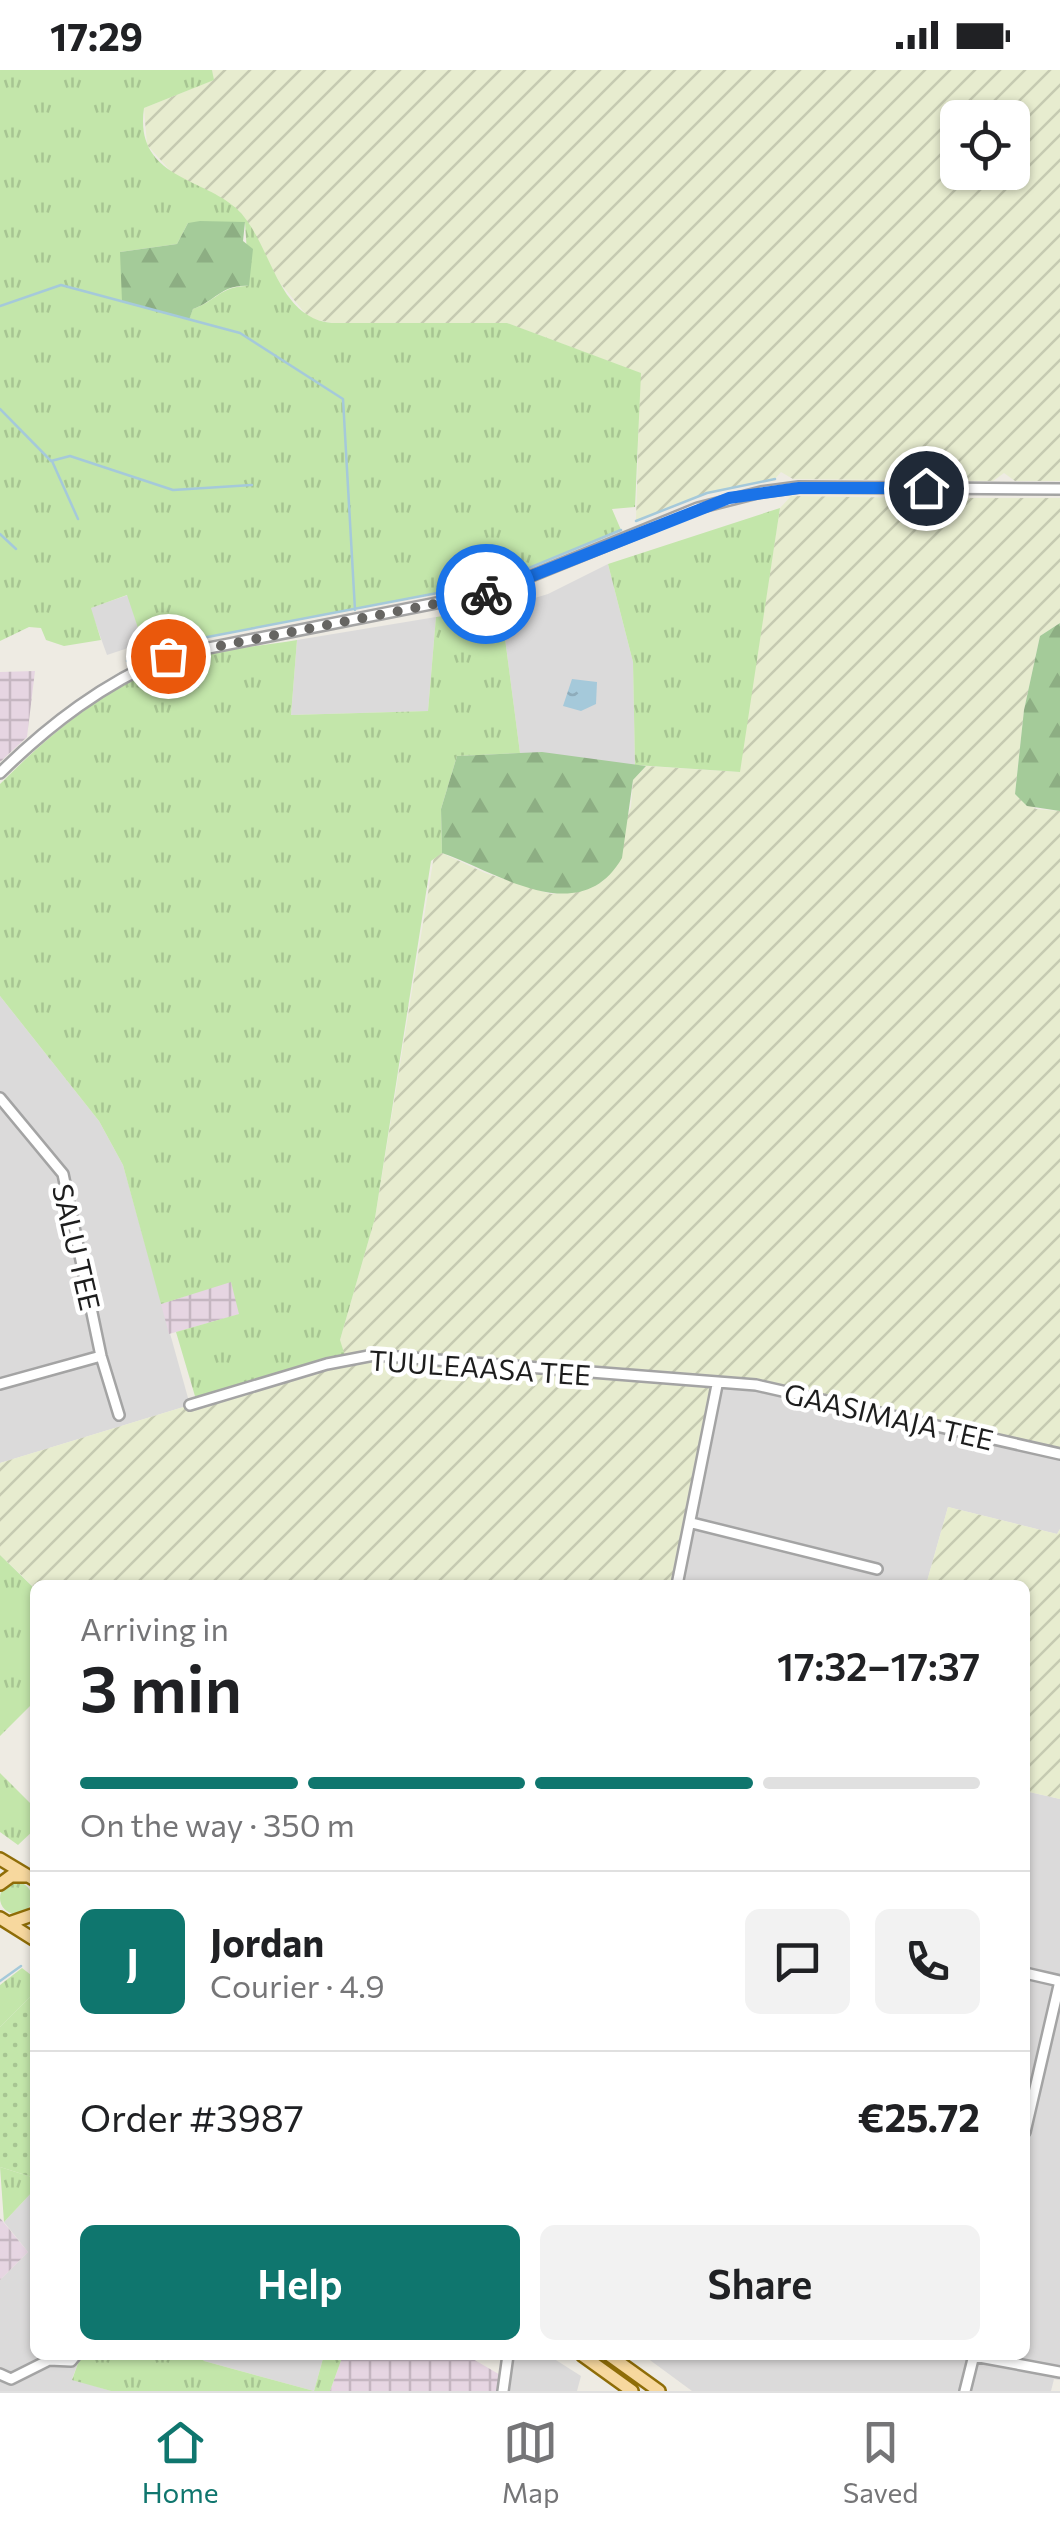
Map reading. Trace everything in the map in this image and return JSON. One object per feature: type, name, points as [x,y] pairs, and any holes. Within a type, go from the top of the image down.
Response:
[{"type":"main road","points":[[0,1859],[30,1876]]},
{"type":"main road","points":[[0,1884],[11,1876],[30,1878]]},
{"type":"main road","points":[[3,1922],[30,1915]]},
{"type":"main road","points":[[3,1922],[30,1937]]},
{"type":"main road","points":[[589,2360],[632,2391]]},
{"type":"main road","points":[[615,2360],[659,2391]]},
{"type":"street","points":[[0,773],[79,704],[126,674],[168,656],[492,592],[698,508],[762,492],[799,488],[1060,489]]},
{"type":"street","name":"SALU TEE","points":[[0,1098],[63,1174],[101,1356],[119,1415]]},
{"type":"street","points":[[0,1384],[101,1356]]},
{"type":"street","name":"TUULEAASA TEE","points":[[190,1406],[346,1359],[374,1356],[717,1385]]},
{"type":"street","points":[[678,1580],[717,1385]]},
{"type":"street","name":"GAASIMAJA TEE","points":[[717,1385],[756,1386],[1060,1454]]},
{"type":"street","points":[[692,1523],[877,1569]]},
{"type":"street","points":[[1030,1974],[1060,1981],[1030,2110]]},
{"type":"street","points":[[0,2374],[11,2379],[49,2360]]},
{"type":"street","points":[[504,2391],[507,2360]]},
{"type":"street","points":[[965,2391],[973,2360]]},
{"type":"street","points":[[999,2360],[1060,2372]]},
{"type":"shaded area","points":[[608,564],[633,662],[635,765],[520,753],[501,608],[548,594]]},
{"type":"shaded area","points":[[128,595],[143,643],[107,655],[90,608]]},
{"type":"shaded area","points":[[436,617],[428,711],[291,715],[297,640]]},
{"type":"shaded area","points":[[35,671],[27,737],[0,762],[0,672]]},
{"type":"shaded area","points":[[0,996],[99,1121],[123,1165],[190,1405],[0,1463]]},
{"type":"shaded area","points":[[231,1281],[240,1314],[169,1334],[161,1304]]},
{"type":"shaded area","points":[[717,1385],[756,1385],[1060,1454],[1057,1534],[948,1507],[927,1580],[678,1580]]},
{"type":"shaded area","points":[[1030,1792],[1060,1799],[1060,2380],[1054,2379],[1051,2391],[692,2391],[650,2360],[1030,2360]]},
{"type":"shaded area","points":[[30,2194],[30,2360],[79,2360],[72,2379],[111,2391],[0,2391],[0,2280],[28,2252],[4,2222]]},
{"type":"shaded area","points":[[0,2218],[28,2252],[0,2280]]},
{"type":"shaded area","points":[[203,2360],[323,2360],[314,2391]]},
{"type":"shaded area","points":[[341,2360],[475,2360],[502,2376],[500,2391],[330,2391]]},
{"type":"shaded area","points":[[511,2360],[556,2360],[581,2376],[577,2391],[508,2391]]},
{"type":"green space","points":[[0,70],[212,70],[214,80],[144,108],[149,148],[173,172],[236,208],[248,222],[298,308],[313,318],[332,323],[507,323],[641,373],[635,507],[612,509],[621,530],[495,582],[197,639],[147,655],[127,595],[91,608],[101,640],[64,646],[46,640],[41,628],[29,627],[0,641]],"holes":[[[245,222],[249,286],[225,291],[193,309],[189,319],[120,252],[177,244],[188,223]]]},
{"type":"green space","points":[[212,70],[1060,70],[1060,481],[1015,481],[1004,473],[993,481],[793,479],[781,472],[775,479],[707,493],[636,521],[640,373],[507,323],[332,323],[309,318],[280,283],[239,211],[175,176],[147,145],[144,108],[213,80]]},
{"type":"green space","points":[[245,222],[243,241],[253,249],[249,286],[225,290],[193,309],[189,320],[122,302],[120,252],[177,244],[188,223]]},
{"type":"green space","points":[[791,496],[917,498],[926,504],[935,498],[1060,498],[1060,623],[1040,636],[1024,710],[1015,794],[1036,809],[1060,811],[1060,1454],[756,1385],[718,1385],[678,1580],[30,1580],[30,1583],[0,1555],[0,1463],[190,1405],[340,1340],[375,1218],[434,856],[442,853],[485,873],[551,894],[584,890],[603,881],[631,807],[633,780],[646,766],[739,772],[780,508]]},
{"type":"green space","points":[[780,508],[740,772],[635,765],[633,662],[608,564]]},
{"type":"green space","points":[[501,608],[520,753],[457,756],[441,809],[442,853],[431,861],[375,1218],[340,1340],[346,1359],[197,1403],[176,1332],[239,1314],[231,1282],[161,1304],[123,1165],[99,1121],[0,996],[0,784],[53,735],[111,692],[170,663],[224,650],[297,640],[291,715],[428,711],[436,617]]},
{"type":"green space","points":[[1060,623],[1060,811],[1027,806],[1015,794],[1024,710],[1040,636]]},
{"type":"green space","points":[[542,752],[646,766],[633,780],[622,858],[604,880],[584,891],[561,894],[537,890],[442,853],[441,809],[457,756]]},
{"type":"green space","points":[[948,1507],[1057,1534],[1060,1529],[1060,1799],[1030,1792],[1030,1580],[927,1580]]},
{"type":"green space","points":[[0,1555],[30,1584],[30,1706],[0,1736]]},
{"type":"green space","points":[[0,1773],[30,1803],[30,1834],[18,1845],[0,1832]]},
{"type":"green space","points":[[16,1882],[27,1887],[27,1909],[16,1914],[5,1909],[0,1898],[5,1887]]},
{"type":"green space","points":[[22,1968],[30,1974],[30,1997],[0,2027],[0,1985]]},
{"type":"green space","points":[[30,1997],[30,2176],[0,2167],[0,2027]]},
{"type":"green space","points":[[0,2167],[30,2176],[30,2194],[4,2222]]},
{"type":"green space","points":[[79,2360],[203,2360],[314,2391],[111,2391],[72,2380]]},
{"type":"green space","points":[[323,2360],[341,2360],[330,2391],[314,2391]]},
{"type":"water","points":[[572,679],[597,682],[596,704],[581,711],[563,706]]},
{"type":"waterway","points":[[0,306],[61,285],[240,333],[343,399],[355,610]]},
{"type":"waterway","points":[[0,409],[51,461],[70,456],[173,490],[252,485]]},
{"type":"waterway","points":[[52,461],[78,519]]},
{"type":"waterway","points":[[636,521],[707,493],[775,479]]},
{"type":"waterway","points":[[127,661],[197,639],[495,582],[621,530]]},
{"type":"waterway","points":[[0,534],[16,549]]},
{"type":"waterway","points":[[0,1981],[21,1966]]},
{"type":"way so far","points":[[168,656],[274,632],[486,594]]},
{"type":"route","points":[[486,594],[729,498],[799,488],[926,488]]}]
